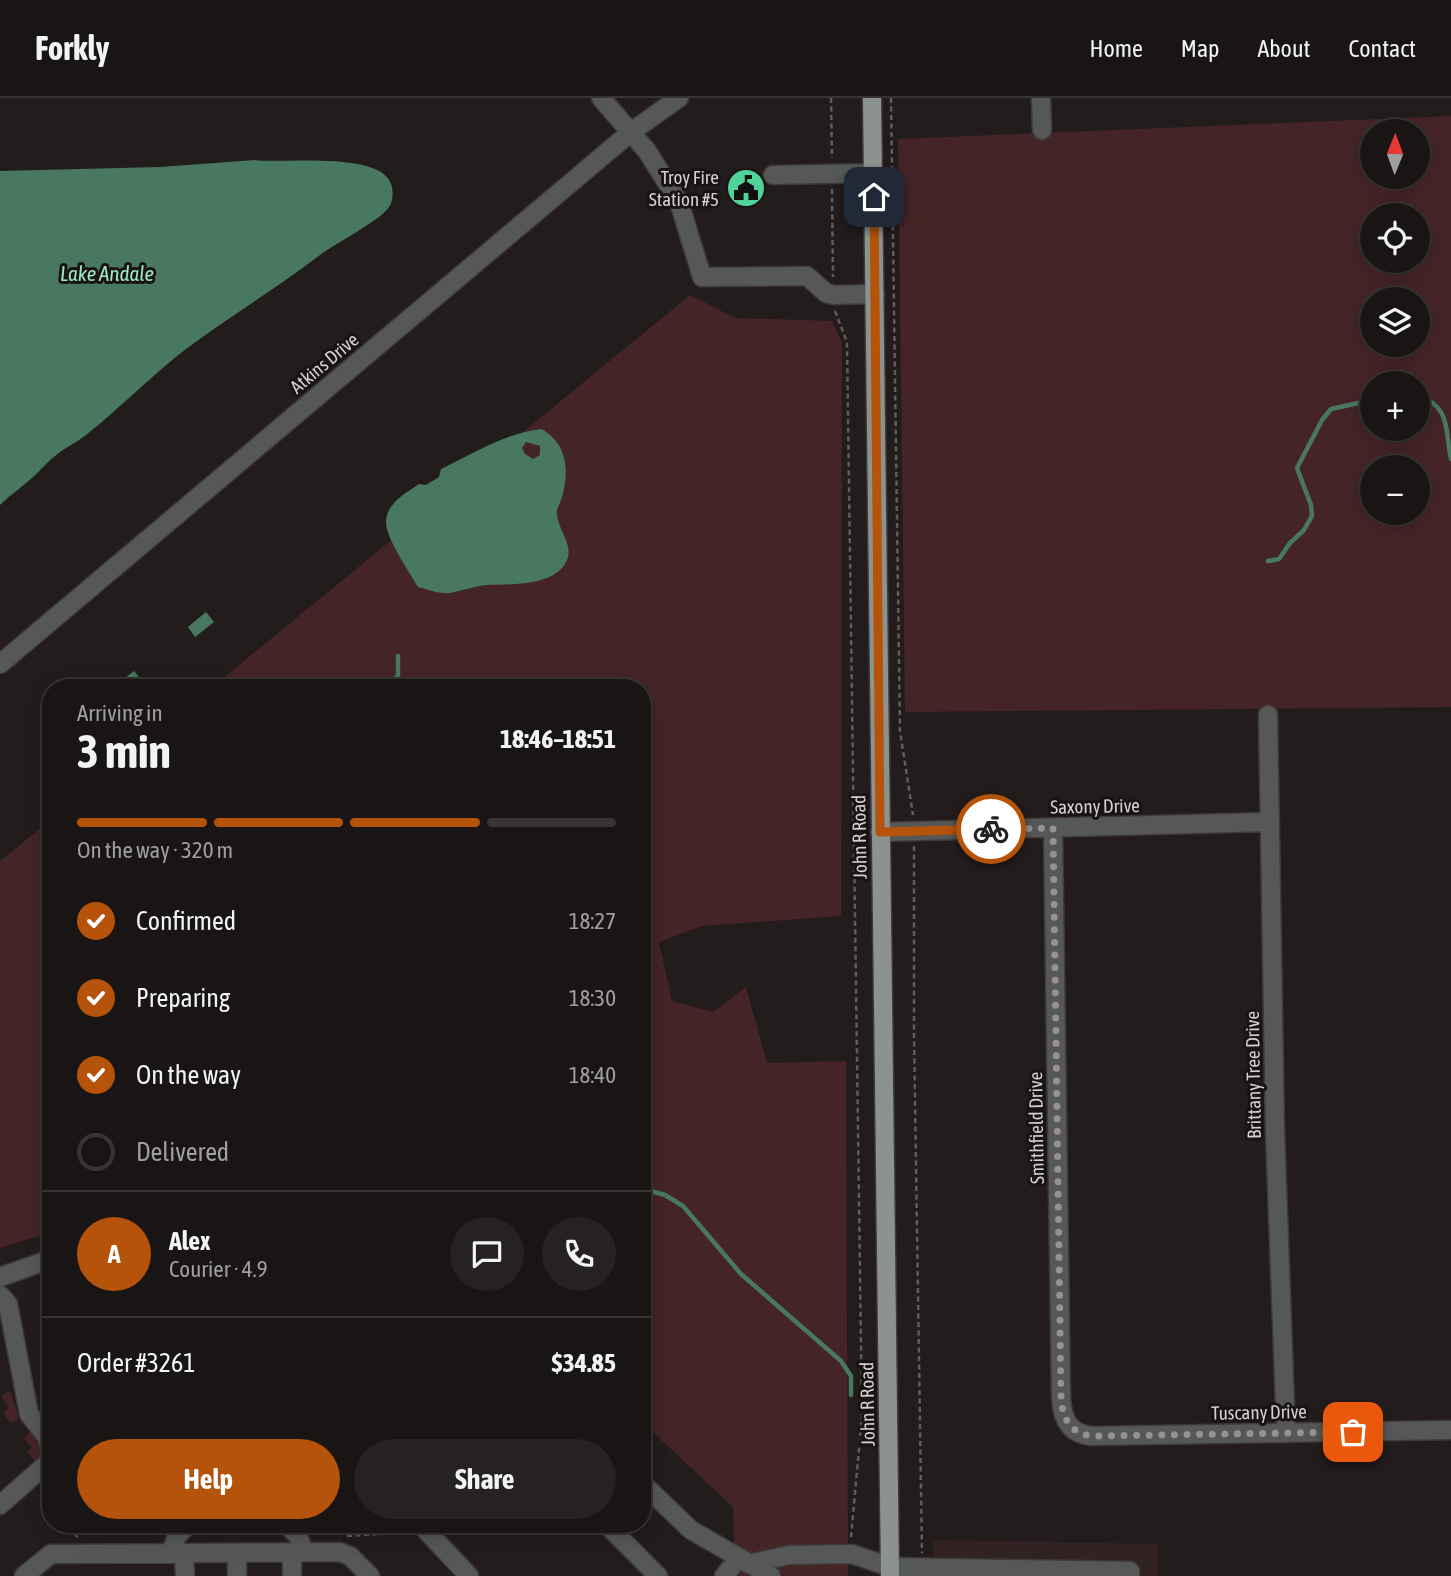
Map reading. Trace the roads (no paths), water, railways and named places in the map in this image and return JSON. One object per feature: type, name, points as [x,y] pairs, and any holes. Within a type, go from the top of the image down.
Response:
[{"type":"main road","name":"John R Road","points":[[872,98],[890,1571]]},
{"type":"street","points":[[601,98],[647,151],[679,202],[702,277],[807,276],[826,293],[875,294]]},
{"type":"street","name":"Atkins Drive","points":[[0,664],[631,132],[679,98]]},
{"type":"street","points":[[1041,98],[1042,130]]},
{"type":"street","points":[[773,176],[873,173]]},
{"type":"street","name":"Brittany Tree Drive","points":[[1268,715],[1275,1132],[1286,1433]]},
{"type":"street","name":"Saxony Drive","points":[[880,832],[1270,822]]},
{"type":"street","name":"Smithfield Drive","points":[[1053,828],[1061,1396],[1064,1415],[1070,1427]]},
{"type":"street","points":[[0,1277],[42,1262]]},
{"type":"street","points":[[0,1295],[8,1304],[6,1330],[29,1415],[42,1431]]},
{"type":"street","name":"Tuscany Drive","points":[[1070,1427],[1082,1435],[1093,1436],[1451,1430]]},
{"type":"street","points":[[0,1505],[42,1468]]},
{"type":"street","points":[[651,1492],[691,1530],[771,1576]]},
{"type":"street","points":[[180,1533],[177,1536],[178,1553],[185,1576]]},
{"type":"street","points":[[292,1576],[298,1553],[298,1536],[295,1533]]},
{"type":"street","points":[[428,1533],[469,1576]]},
{"type":"street","points":[[615,1533],[658,1576]]},
{"type":"street","points":[[24,1576],[51,1555],[340,1552],[350,1556],[370,1576]]},
{"type":"street","points":[[237,1553],[237,1576]]},
{"type":"street","points":[[724,1576],[744,1561],[789,1555],[852,1554],[890,1571]]},
{"type":"street","points":[[872,1576],[890,1571],[1130,1572],[1130,1576]]},
{"type":"water","name":"Lake Andale","points":[[255,160],[332,161],[372,168],[385,175],[392,187],[391,203],[377,218],[186,349],[86,435],[52,458],[0,505],[0,171],[160,167]]},
{"type":"water","points":[[542,429],[551,435],[565,460],[564,490],[557,513],[567,542],[566,563],[553,575],[535,582],[482,586],[450,593],[418,587],[389,536],[386,521],[390,509],[398,499],[419,484],[426,485],[439,477],[441,469],[490,444]],"holes":[[[526,442],[540,446],[540,455],[533,459],[525,454],[522,448]]]},
{"type":"water","points":[[206,612],[214,622],[195,637],[188,627]]},
{"type":"water","points":[[134,671],[141,679],[126,679]]},
{"type":"waterway","points":[[1430,401],[1445,421],[1451,459]]},
{"type":"waterway","points":[[1268,561],[1279,559],[1290,543],[1304,530],[1312,516],[1311,505],[1297,468],[1322,420],[1331,409],[1360,403]]},
{"type":"waterway","points":[[395,679],[398,675],[398,656]]},
{"type":"waterway","points":[[651,1190],[683,1206],[741,1274],[841,1361],[851,1376],[851,1395]]},
{"type":"place","name":"Troy Fire Station #5","points":[[746,188]]}]
